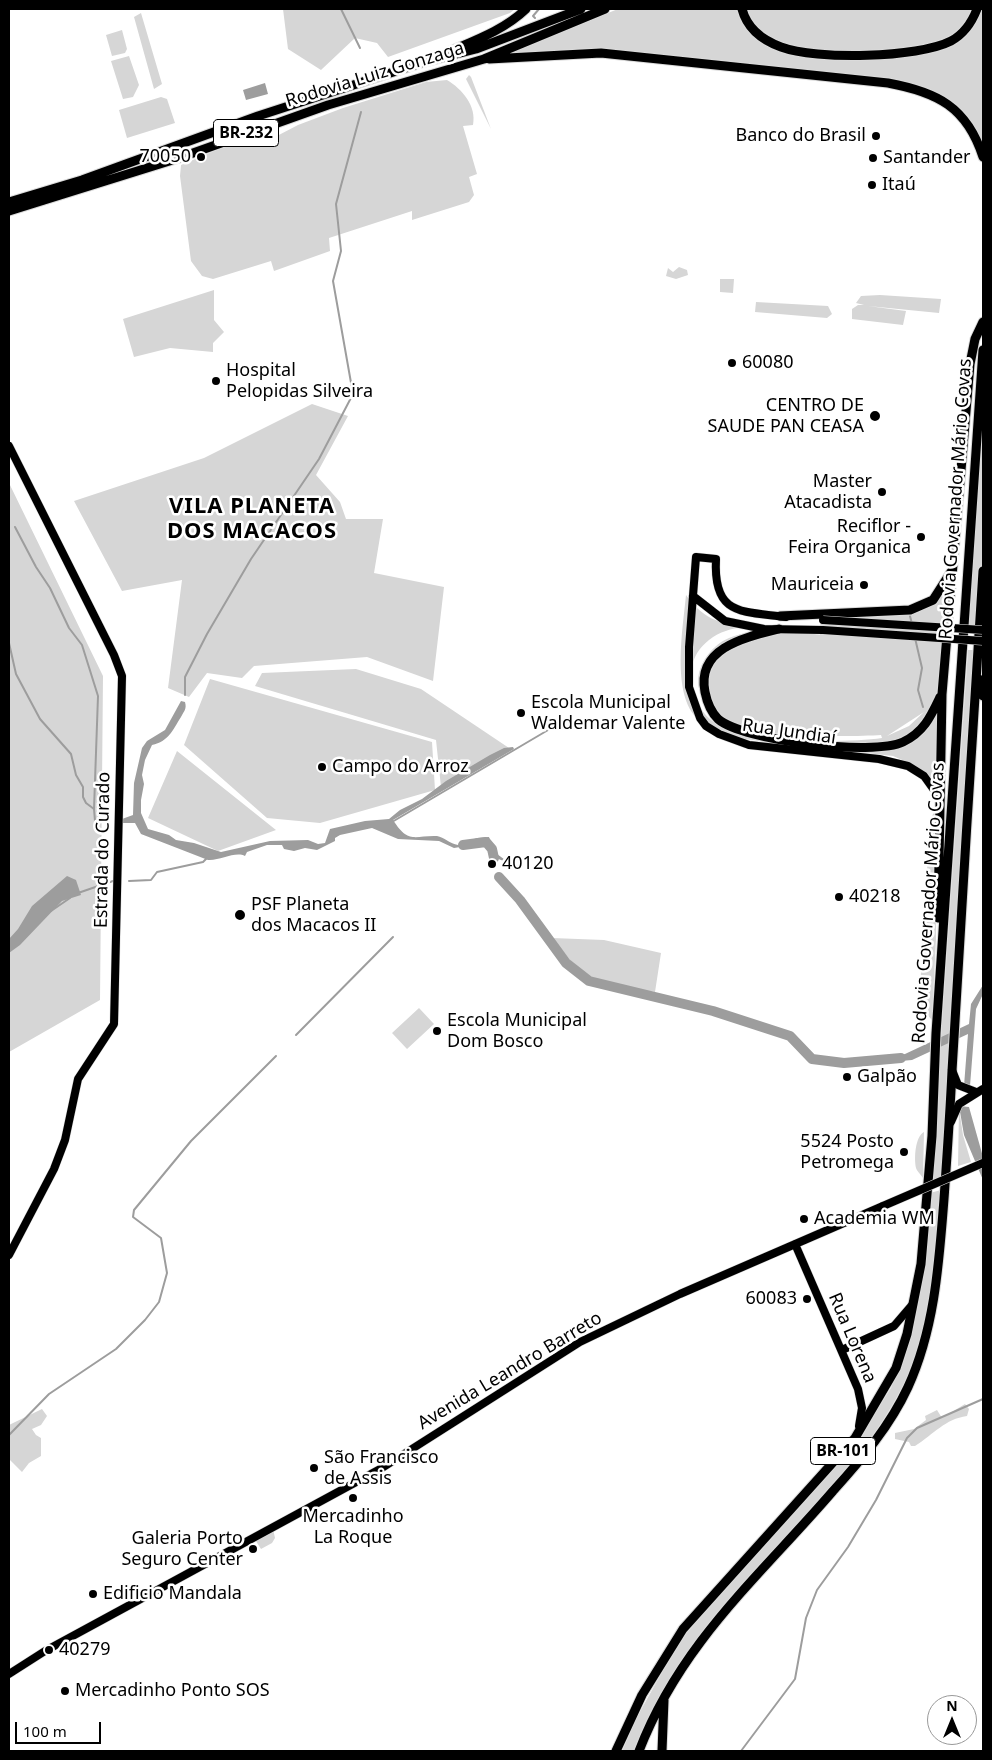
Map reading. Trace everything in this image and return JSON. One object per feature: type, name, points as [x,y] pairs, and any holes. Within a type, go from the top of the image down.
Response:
[{"type":"highway","points":[[421,63],[491,33],[509,23],[526,9]]},
{"type":"highway","name":"Rodovia Luiz Gonzaga","points":[[9,202],[82,180],[258,116],[421,63],[494,43],[581,9]]},
{"type":"highway","name":"Rodovia Luiz Gonzaga","points":[[9,211],[179,158],[328,105],[484,59],[605,9]]},
{"type":"highway","points":[[742,9],[744,17],[757,34],[779,47],[806,52],[855,54],[895,53],[939,45],[951,40],[963,31],[970,24],[977,9]]},
{"type":"highway","points":[[484,59],[601,53],[905,86],[932,94],[945,101],[956,111],[976,140],[983,157]]},
{"type":"highway","points":[[940,964],[938,909],[942,694],[970,364],[975,339],[983,322]]},
{"type":"highway","name":"Rodovia Governador Mário Covas","points":[[616,1751],[642,1695],[683,1629],[849,1445],[876,1405],[896,1368],[907,1334],[916,1296],[931,1143],[940,964],[983,350]]},
{"type":"highway","points":[[780,616],[910,610],[933,600],[945,584],[953,568]]},
{"type":"highway","name":"Rodovia Governador Mário Covas","points":[[639,1751],[647,1730],[664,1698],[702,1636],[864,1456],[891,1418],[907,1389],[922,1349],[936,1286],[950,1124],[983,571]]},
{"type":"highway","points":[[779,629],[745,637],[731,643],[716,655],[709,664],[703,684],[706,700],[717,718],[726,725],[752,735],[788,742],[884,747],[903,742],[918,734],[933,715],[942,694]]},
{"type":"highway","points":[[977,670],[983,696]]},
{"type":"highway","points":[[662,1751],[664,1698]]},
{"type":"main road","name":"Estrada do Curado","points":[[9,446],[114,655],[122,676],[114,1024],[80,1074],[74,1091],[64,1140],[54,1169],[9,1255]]},
{"type":"main road","name":"Rua Jundiaí","points":[[780,616],[745,612],[723,600],[715,580],[716,559],[696,557],[689,647],[689,687],[700,718],[711,730],[748,745],[879,758],[908,766],[924,776],[939,797]]},
{"type":"main road","points":[[694,596],[726,621],[748,627],[983,641]]},
{"type":"main road","points":[[780,616],[983,630]]},
{"type":"main road","points":[[950,1124],[955,1111],[972,1093],[958,1085],[952,1070]]},
{"type":"main road","name":"Avenida Leandro Barreto","points":[[9,1674],[45,1650],[382,1468],[580,1342],[680,1294],[983,1163]]},
{"type":"main road","name":"Rua Lorena","points":[[795,1244],[858,1389],[862,1408],[860,1422],[849,1445]]},
{"type":"main road","points":[[842,1350],[894,1326],[906,1314],[916,1296]]},
{"type":"shaded area","points":[[283,9],[515,9],[510,13],[388,57],[377,43],[355,38],[321,70],[288,49]]},
{"type":"shaded area","points":[[618,9],[982,9],[983,147],[978,136],[927,89],[908,83],[606,52],[496,58]]},
{"type":"shaded area","points":[[141,13],[162,84],[154,89],[134,17]]},
{"type":"shaded area","points":[[122,30],[127,49],[125,53],[112,56],[106,35]]},
{"type":"shaded area","points":[[129,56],[139,85],[133,97],[123,99],[111,61]]},
{"type":"shaded area","points":[[469,75],[471,77],[491,129],[466,79]]},
{"type":"shaded area","points":[[447,80],[463,93],[473,111],[473,125],[463,126],[477,174],[469,177],[474,195],[469,202],[412,220],[412,211],[329,238],[330,251],[274,271],[271,261],[213,279],[202,276],[191,261],[180,176],[181,165],[240,140],[265,140],[343,108],[426,82]]},
{"type":"shaded area","points":[[265,83],[268,94],[246,100],[243,90]]},
{"type":"shaded area","points":[[161,97],[167,99],[175,123],[127,138],[119,110]]},
{"type":"shaded area","points":[[679,267],[687,270],[688,275],[676,279],[666,276],[668,268],[673,272]]},
{"type":"shaded area","points":[[720,279],[734,279],[733,293],[720,292]]},
{"type":"shaded area","points":[[214,290],[214,320],[224,332],[213,343],[213,352],[170,348],[134,357],[123,319]]},
{"type":"shaded area","points":[[880,295],[941,299],[939,313],[868,306],[906,311],[903,325],[852,319],[852,309],[858,305],[864,305],[856,303],[861,296]]},
{"type":"shaded area","points":[[756,302],[828,306],[832,314],[827,318],[755,312]]},
{"type":"shaded area","points":[[312,404],[348,416],[316,475],[340,502],[346,519],[383,519],[374,573],[444,587],[433,681],[367,657],[254,666],[242,678],[207,673],[189,697],[168,688],[182,580],[122,591],[74,501],[204,458]]},
{"type":"shaded area","points":[[983,417],[983,549],[978,627],[968,626]]},
{"type":"shaded area","points":[[9,483],[103,676],[100,1000],[9,1052]]},
{"type":"shaded area","points":[[953,579],[939,795],[909,763],[893,756],[744,739],[726,734],[698,719],[690,708],[684,694],[681,642],[686,595],[698,609],[711,618],[726,624],[744,627],[717,634],[699,650],[693,662],[691,674],[692,687],[702,711],[712,720],[723,728],[756,737],[824,741],[882,738],[881,735],[825,736],[777,734],[738,727],[726,722],[708,706],[699,686],[700,669],[715,647],[729,638],[740,635],[762,631],[786,631],[820,635],[821,613],[913,611]],"holes":[[[924,712],[909,726],[887,736]]]},
{"type":"shaded area","points":[[968,650],[975,650],[942,1177],[931,1180]]},
{"type":"shaded area","points":[[356,669],[421,689],[509,748],[441,787],[436,740],[255,686],[262,673]]},
{"type":"shaded area","name":"Campo do Arroz","points":[[210,679],[432,742],[435,790],[320,823],[267,818],[184,745]]},
{"type":"shaded area","points":[[181,701],[185,702],[186,706],[181,717],[166,738],[152,745],[145,760],[142,775],[144,784],[141,813],[148,829],[169,835],[176,840],[194,843],[221,852],[270,841],[308,840],[318,844],[325,843],[330,829],[365,821],[389,819],[400,810],[422,799],[446,781],[490,755],[504,748],[513,747],[514,749],[393,820],[408,836],[437,836],[458,845],[477,838],[489,837],[494,852],[511,864],[491,856],[490,844],[486,842],[477,842],[454,848],[439,841],[398,839],[372,828],[340,835],[335,838],[335,841],[317,850],[305,848],[294,851],[284,849],[282,845],[267,845],[247,852],[245,856],[237,855],[213,860],[208,860],[141,834],[135,823],[123,823],[122,819],[133,815],[134,783],[142,748],[147,741],[165,730]]},
{"type":"shaded area","points":[[177,751],[276,830],[218,851],[148,818]]},
{"type":"shaded area","points":[[935,810],[936,939],[932,1020],[919,1006],[930,820]]},
{"type":"shaded area","points":[[67,876],[76,880],[81,895],[62,901],[20,945],[9,953],[9,939],[18,929],[32,906]]},
{"type":"shaded area","points":[[552,938],[604,940],[661,953],[655,992],[598,984],[570,960]]},
{"type":"shaded area","points":[[983,985],[983,994],[976,1009],[970,1086],[964,1086],[968,1034],[912,1060],[889,1062],[890,1057],[905,1054],[969,1024],[971,1004]]},
{"type":"shaded area","points":[[419,1008],[434,1024],[407,1049],[392,1033]]},
{"type":"shaded area","points":[[959,1106],[969,1107],[983,1157],[983,1180],[964,1135]]},
{"type":"shaded area","points":[[959,1108],[963,1135],[971,1162],[958,1166]]},
{"type":"shaded area","points":[[924,1132],[923,1178],[916,1168],[915,1159],[917,1143]]},
{"type":"shaded area","points":[[941,1190],[936,1257],[925,1325],[911,1368],[890,1409],[852,1463],[710,1625],[668,1685],[649,1717],[634,1751],[622,1751],[637,1717],[680,1640],[869,1422],[891,1388],[902,1358],[930,1193]]},
{"type":"shaded area","points":[[965,1404],[969,1409],[967,1416],[952,1420],[915,1446],[911,1446],[909,1442],[895,1439],[895,1433],[914,1429],[926,1420],[925,1416],[937,1410],[942,1418]]},
{"type":"shaded area","points":[[42,1409],[47,1416],[41,1425],[32,1429],[41,1438],[41,1456],[29,1463],[22,1472],[9,1459],[9,1425]]},
{"type":"shaded area","points":[[273,1529],[275,1538],[272,1543],[261,1549],[254,1538]]},
{"type":"waterway","points":[[341,9],[360,48]]},
{"type":"waterway","points":[[535,18],[533,16],[539,9]]},
{"type":"waterway","points":[[185,695],[185,677],[207,634],[251,559],[319,459],[353,394],[333,281],[341,251],[336,204],[361,112]]},
{"type":"waterway","points":[[15,527],[36,567],[50,588],[69,628],[82,645],[98,696],[94,809]]},
{"type":"waterway","points":[[910,616],[912,624]]},
{"type":"waterway","points":[[915,638],[922,668],[918,690],[923,707]]},
{"type":"waterway","points":[[9,643],[16,674],[40,719],[71,754],[76,775],[83,787],[83,797],[86,803],[94,809],[95,821],[100,822]]},
{"type":"waterway","points":[[392,822],[560,723]]},
{"type":"waterway","points":[[463,845],[486,842],[492,849],[494,858]]},
{"type":"waterway","points":[[129,881],[151,880],[157,872],[203,862],[207,858]]},
{"type":"waterway","points":[[499,877],[520,900],[566,963],[589,981],[713,1011],[790,1036],[812,1059],[844,1063],[901,1058]]},
{"type":"waterway","points":[[78,893],[113,881]]},
{"type":"waterway","points":[[51,911],[70,898]]},
{"type":"waterway","points":[[296,1035],[393,937]]},
{"type":"waterway","points":[[9,1435],[49,1394],[116,1349],[145,1320],[159,1302],[167,1273],[161,1238],[133,1217],[134,1210],[191,1141],[276,1056]]},
{"type":"waterway","points":[[741,1751],[795,1679],[806,1618],[817,1590],[848,1547],[876,1500],[907,1438],[917,1428],[983,1399]]},
{"type":"place","name":"Banco do Brasil","points":[[876,136]]},
{"type":"place","name":"70050","points":[[201,157]]},
{"type":"place","name":"Santander","points":[[873,158]]},
{"type":"place","name":"Itaú","points":[[872,185]]},
{"type":"place","name":"60080","points":[[732,363]]},
{"type":"place","name":"Hospital Pelopidas Silveira","points":[[216,381]]},
{"type":"place","name":"CENTRO DE SAUDE PAN CEASA","points":[[875,416]]},
{"type":"place","name":"Master Atacadista","points":[[882,492]]},
{"type":"place","name":"Reciflor - Feira Organica","points":[[921,537]]},
{"type":"place","name":"Mauriceia","points":[[864,585]]},
{"type":"place","name":"Escola Municipal Waldemar Valente","points":[[521,713]]},
{"type":"place","name":"Campo do Arroz","points":[[322,767]]},
{"type":"place","name":"40120","points":[[492,864]]},
{"type":"place","name":"40218","points":[[839,897]]},
{"type":"place","name":"PSF Planeta dos Macacos II","points":[[240,915]]},
{"type":"place","name":"Escola Municipal Dom Bosco","points":[[437,1031]]},
{"type":"place","name":"Galpão","points":[[847,1077]]},
{"type":"place","name":"5524 Posto Petromega","points":[[904,1152]]},
{"type":"place","name":"Academia WM","points":[[804,1219]]},
{"type":"place","name":"60083","points":[[807,1299]]},
{"type":"place","name":"São Francisco de Assis","points":[[314,1468]]},
{"type":"place","name":"Mercadinho La Roque","points":[[353,1498]]},
{"type":"place","name":"Galeria Porto Seguro Center","points":[[253,1549]]},
{"type":"place","name":"Edificio Mandala","points":[[93,1594]]},
{"type":"place","name":"40279","points":[[49,1650]]},
{"type":"place","name":"Mercadinho Ponto SOS","points":[[65,1691]]},
{"type":"district","name":"VILA PLANETA DOS MACACOS","points":[[252,520]]}]
